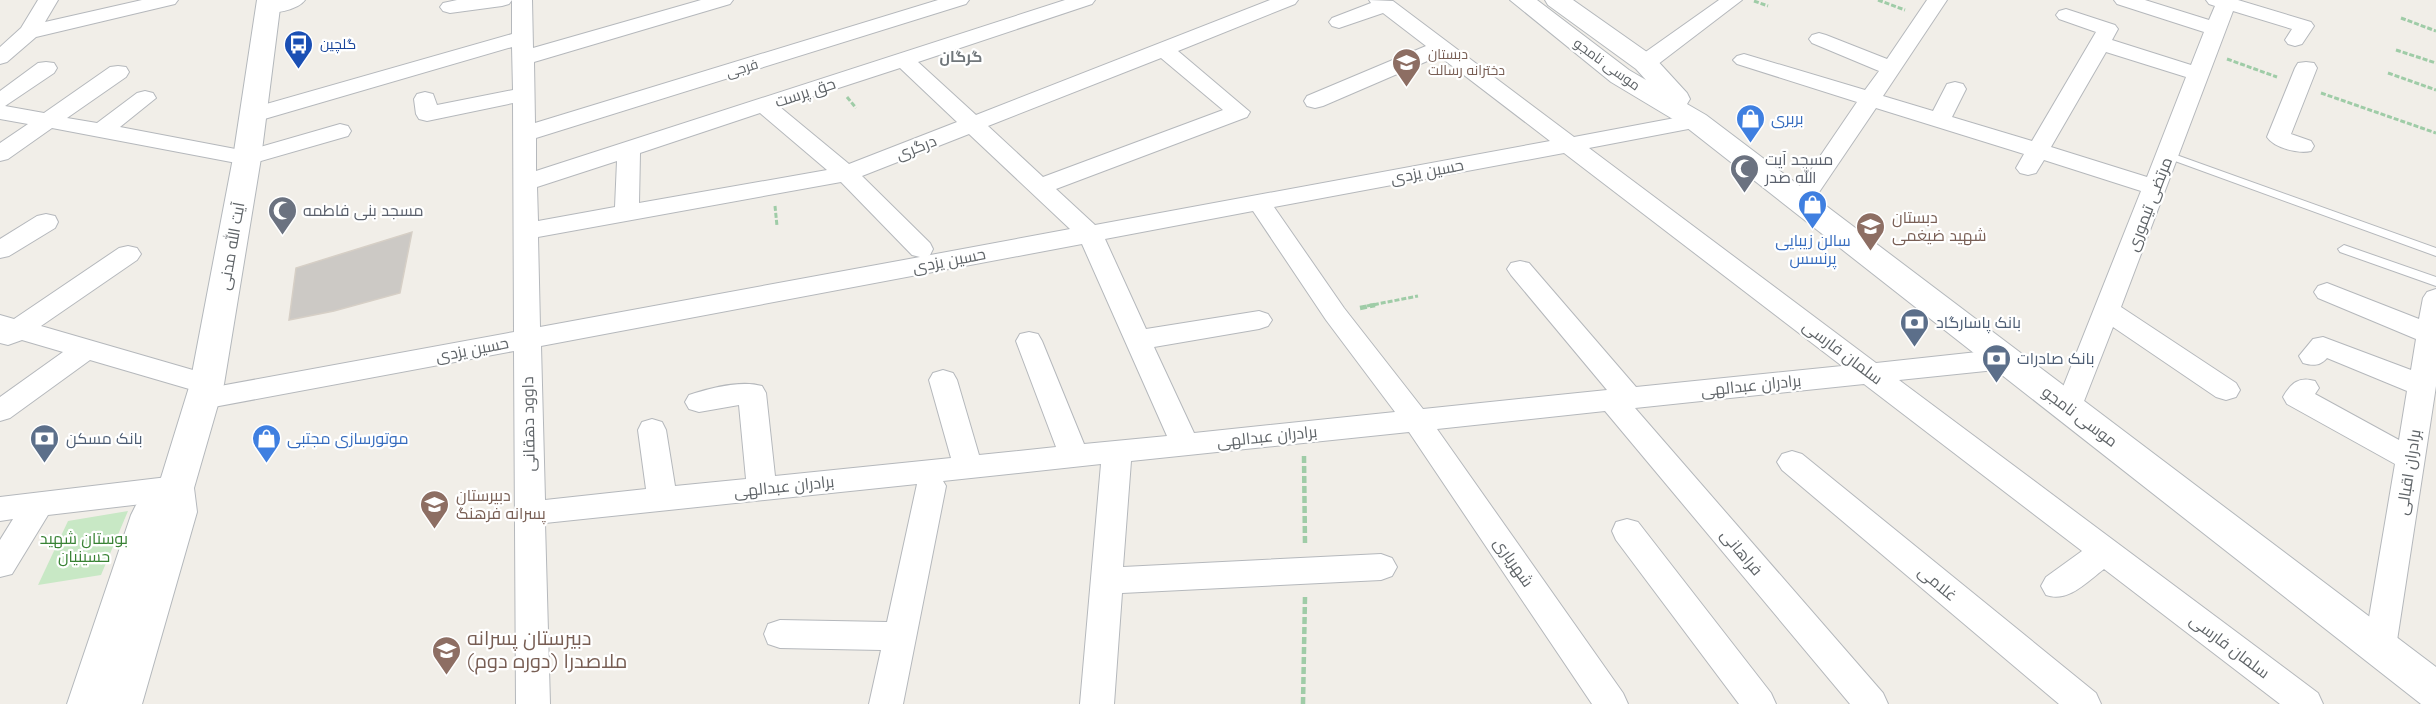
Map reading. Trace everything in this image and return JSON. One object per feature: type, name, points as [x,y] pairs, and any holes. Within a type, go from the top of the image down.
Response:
[{"type":"main road","name":"موسی نامجو","points":[[1522,0],[1620,76],[1696,121],[2436,691]]},
{"type":"main road","name":"موسی نامجو","points":[[1557,0],[1645,63],[1696,121]]},
{"type":"main road","name":"آیت الله مدنی","points":[[121,704],[179,512],[176,488],[205,392],[253,115],[281,6]]},
{"type":"main road","name":"آیت الله مدنی","points":[[88,704],[149,515],[176,488]]},
{"type":"street","points":[[0,58],[29,32],[48,0]]},
{"type":"street","points":[[29,32],[168,0]]},
{"type":"street","points":[[450,7],[502,0]]},
{"type":"street","name":"داوود دهقانی","points":[[522,0],[532,704]]},
{"type":"street","points":[[253,115],[523,48],[680,6],[723,0]]},
{"type":"street","name":"فرجی","points":[[524,134],[959,0]]},
{"type":"street","name":"حق پرست","points":[[525,183],[629,151],[1085,0]]},
{"type":"street","name":"درگری","points":[[525,231],[846,174],[1288,0]]},
{"type":"street","points":[[1645,63],[1732,0]]},
{"type":"street","points":[[1801,202],[1936,0]]},
{"type":"street","points":[[2124,0],[2216,29]]},
{"type":"street","points":[[2223,1],[2304,26],[2295,40]]},
{"type":"street","name":"مرتضی تیموری","points":[[2069,407],[2199,74],[2216,29],[2223,1]]},
{"type":"street","points":[[1339,22],[1382,2]]},
{"type":"street","name":"سلمان فارسی","points":[[1382,2],[2306,704]]},
{"type":"street","points":[[2033,159],[2108,28],[2066,15]]},
{"type":"street","points":[[1819,39],[1891,68]]},
{"type":"street","points":[[2100,43],[2199,74]]},
{"type":"street","points":[[1315,101],[1441,47]]},
{"type":"street","points":[[1043,186],[1239,112],[1163,49]]},
{"type":"street","points":[[903,60],[1043,186],[1090,234],[1185,444]]},
{"type":"street","points":[[1744,60],[1939,120],[2033,159],[2155,187]]},
{"type":"street","points":[[752,64],[774,103],[921,249]]},
{"type":"street","points":[[0,101],[46,68]]},
{"type":"street","points":[[0,154],[118,72]]},
{"type":"street","points":[[2302,76],[2278,136],[2303,146]]},
{"type":"street","points":[[1939,120],[1955,89]]},
{"type":"street","points":[[425,99],[427,114],[524,94]]},
{"type":"street","points":[[101,131],[145,98]]},
{"type":"street","points":[[0,112],[247,158],[340,131]]},
{"type":"street","name":"حسین یزدی","points":[[205,392],[527,339],[1696,121]]},
{"type":"street","points":[[627,213],[629,151]]},
{"type":"street","name":"شهریاری","points":[[1259,203],[1335,314],[1416,420],[1611,704]]},
{"type":"street","points":[[0,250],[45,222]]},
{"type":"street","points":[[6,332],[128,254]]},
{"type":"street","name":"فراهانی","points":[[1520,269],[1620,399],[1871,704]]},
{"type":"street","points":[[2327,294],[2430,334]]},
{"type":"street","name":"برادران اقبالی","points":[[2380,646],[2436,298]]},
{"type":"street","points":[[2108,311],[2226,390]]},
{"type":"street","points":[[1138,340],[1259,320]]},
{"type":"street","points":[[6,332],[86,349],[205,392]]},
{"type":"street","points":[[1029,341],[1074,456]]},
{"type":"street","points":[[2313,356],[2323,346],[2422,386]]},
{"type":"street","points":[[0,411],[86,349]]},
{"type":"street","name":"برادران عبدالهی","points":[[530,513],[2005,359]]},
{"type":"street","points":[[943,380],[968,467]]},
{"type":"street","points":[[2305,388],[2297,397],[2410,459]]},
{"type":"street","points":[[699,402],[752,393],[762,489]]},
{"type":"street","points":[[652,429],[662,499]]},
{"type":"street","points":[[1097,704],[1117,452]]},
{"type":"street","name":"غلامی","points":[[1792,462],[2084,704]]},
{"type":"street","points":[[886,704],[902,636],[931,486]]},
{"type":"street","points":[[0,509],[176,488]]},
{"type":"street","points":[[2,565],[39,504]]},
{"type":"street","points":[[1627,531],[1759,704]]},
{"type":"street","points":[[2057,586],[2105,551]]},
{"type":"street","points":[[1107,582],[1381,567]]},
{"type":"street","points":[[780,634],[902,636]]},
{"type":"lane","points":[[2168,155],[2436,252]]},
{"type":"lane","points":[[2344,249],[2436,282]]},
{"type":"path","points":[[1751,0],[1768,6]]},
{"type":"path","points":[[2401,18],[2436,31]]},
{"type":"path","points":[[2396,50],[2436,63]]},
{"type":"path","points":[[2388,73],[2436,90]]},
{"type":"path","points":[[1335,314],[1418,296]]},
{"type":"green space","name":"بوستان شهید حسینیان","points":[[128,511],[101,575],[38,585],[68,521]]},
{"type":"building","points":[[412,232],[400,293],[334,311],[289,320],[296,268]]},
{"type":"place","name":"گلچین","points":[[299,70]]},
{"type":"place","name":"دبستان دخترانه رسالت","points":[[1407,88]]},
{"type":"place","name":"بربری","points":[[1750,144]]},
{"type":"place","name":"مسجد آیت الله صدر","points":[[1744,194]]},
{"type":"place","name":"سالن زيبايى پرنسس","points":[[1813,230]]},
{"type":"place","name":"مسجد بنی فاطمه","points":[[282,236]]},
{"type":"place","name":"دبستان شهید ضیغمی","points":[[1871,252]]},
{"type":"place","name":"بانک پاسارگاد","points":[[1915,348]]},
{"type":"place","name":"بانک صادرات","points":[[1996,384]]},
{"type":"place","name":"بانک مسکن","points":[[45,464]]},
{"type":"place","name":"موتورسازی مجتبی","points":[[266,464]]},
{"type":"place","name":"دبیرستان پسرانه فرهنگ","points":[[435,530]]},
{"type":"place","name":"دبيرستان پسرانه ملاصدرا (دوره دوم)","points":[[446,676]]},
{"type":"district","name":"گرگان","points":[[961,57]]}]
